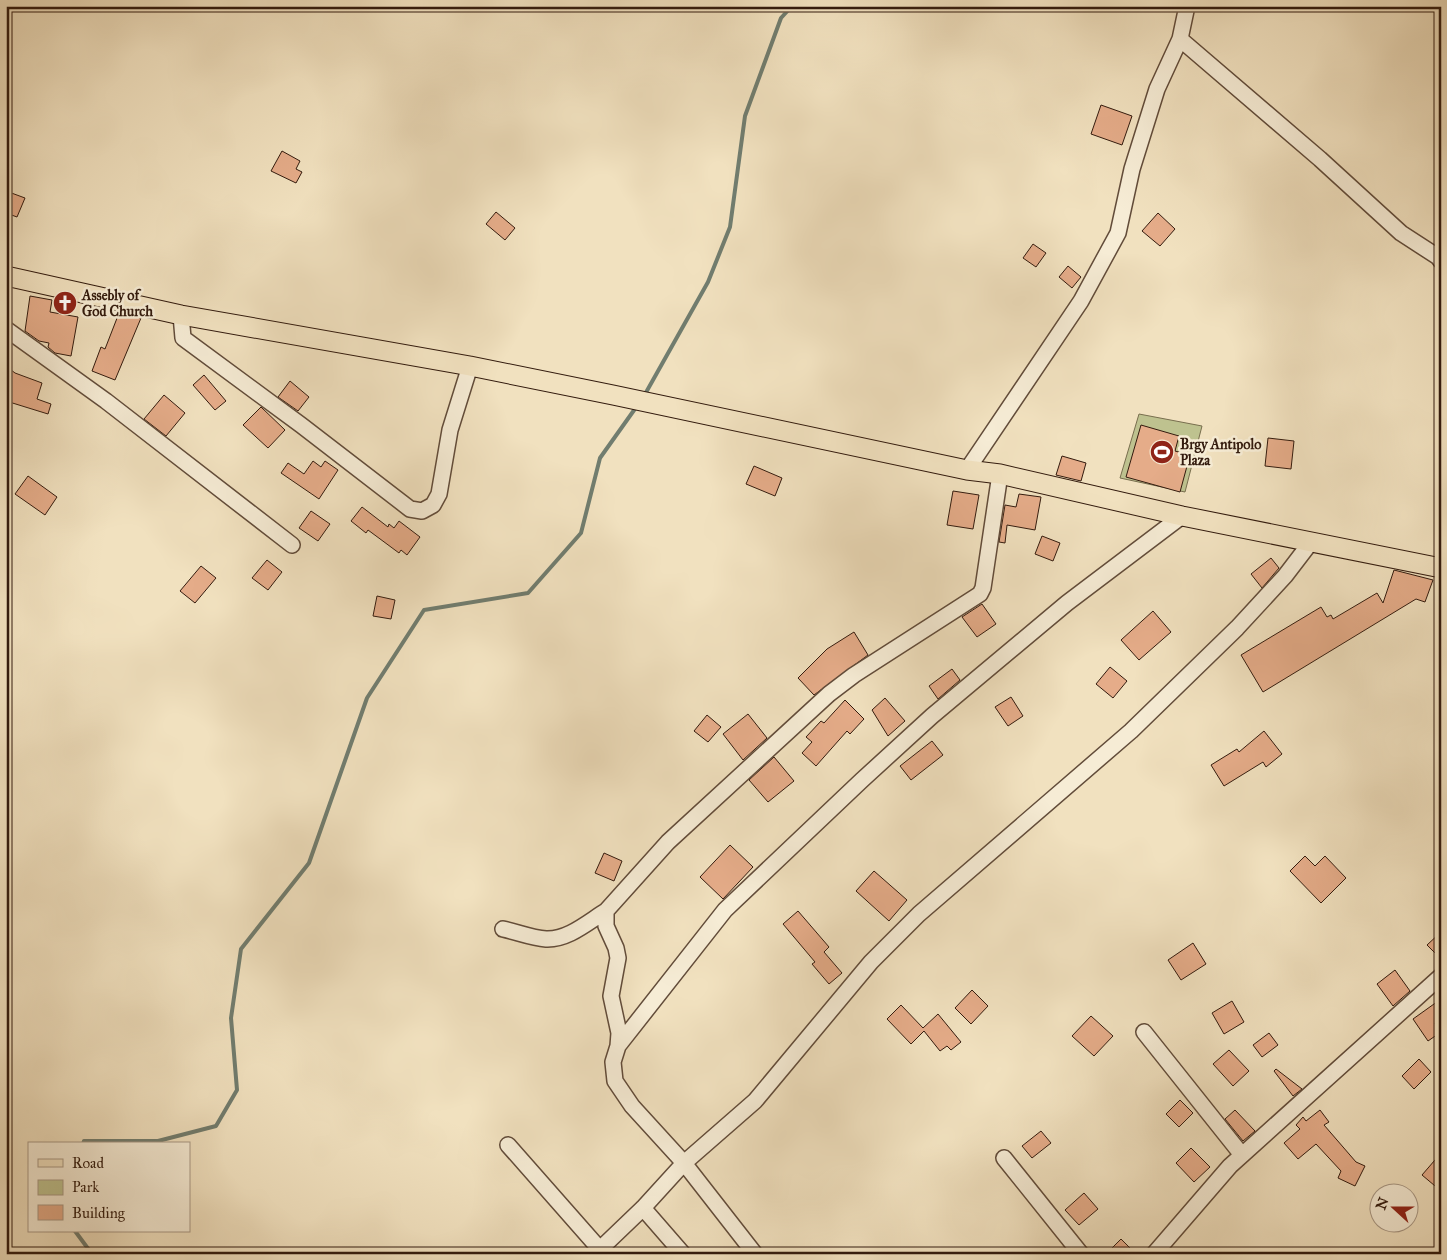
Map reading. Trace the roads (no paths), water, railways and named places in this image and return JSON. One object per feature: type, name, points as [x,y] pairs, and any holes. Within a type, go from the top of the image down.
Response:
[{"type":"main road","points":[[6,276],[180,315],[470,366],[613,395],[967,470],[1000,474],[1182,516],[1441,568]]},
{"type":"street","points":[[967,470],[1081,301],[1118,233],[1132,169],[1157,89],[1180,39],[1187,6]]},
{"type":"street","points":[[1180,39],[1320,158],[1401,233],[1438,257],[1441,261]]},
{"type":"street","points":[[180,315],[183,338],[301,424],[410,509],[422,511],[433,505],[439,494],[450,430],[470,366]]},
{"type":"street","points":[[6,329],[106,400],[292,546]]},
{"type":"street","points":[[503,929],[545,939],[557,938],[571,933],[606,911],[668,842],[829,694],[854,675],[980,594],[983,588],[1000,474]]},
{"type":"street","points":[[618,1046],[725,910],[862,780],[932,716],[1067,603],[1182,516]]},
{"type":"street","points":[[508,1145],[599,1252],[684,1163],[755,1101],[871,962],[919,914],[1131,732],[1237,628],[1285,576],[1311,542]]},
{"type":"street","points":[[606,911],[606,926],[616,948],[618,958],[611,996],[619,1033],[618,1046],[613,1062],[615,1081],[632,1106],[684,1163],[755,1254]]},
{"type":"street","points":[[1154,1254],[1242,1155],[1441,976]]},
{"type":"street","points":[[1144,1032],[1242,1155]]},
{"type":"street","points":[[1004,1158],[1081,1254]]},
{"type":"street","points":[[643,1208],[683,1254]]},
{"type":"waterway","points":[[644,396],[708,282],[730,227],[745,116],[781,18],[792,6]]},
{"type":"waterway","points":[[84,1142],[158,1141],[216,1126],[237,1090],[231,1018],[241,949],[309,863],[367,698],[424,610],[528,593],[581,533],[600,458],[637,406]]},
{"type":"waterway","points":[[76,1232],[92,1254]]},
{"type":"place","name":"Assebly of God Church","points":[[65,303]]},
{"type":"place","name":"Brgy Antipolo Plaza","points":[[1162,452]]}]
